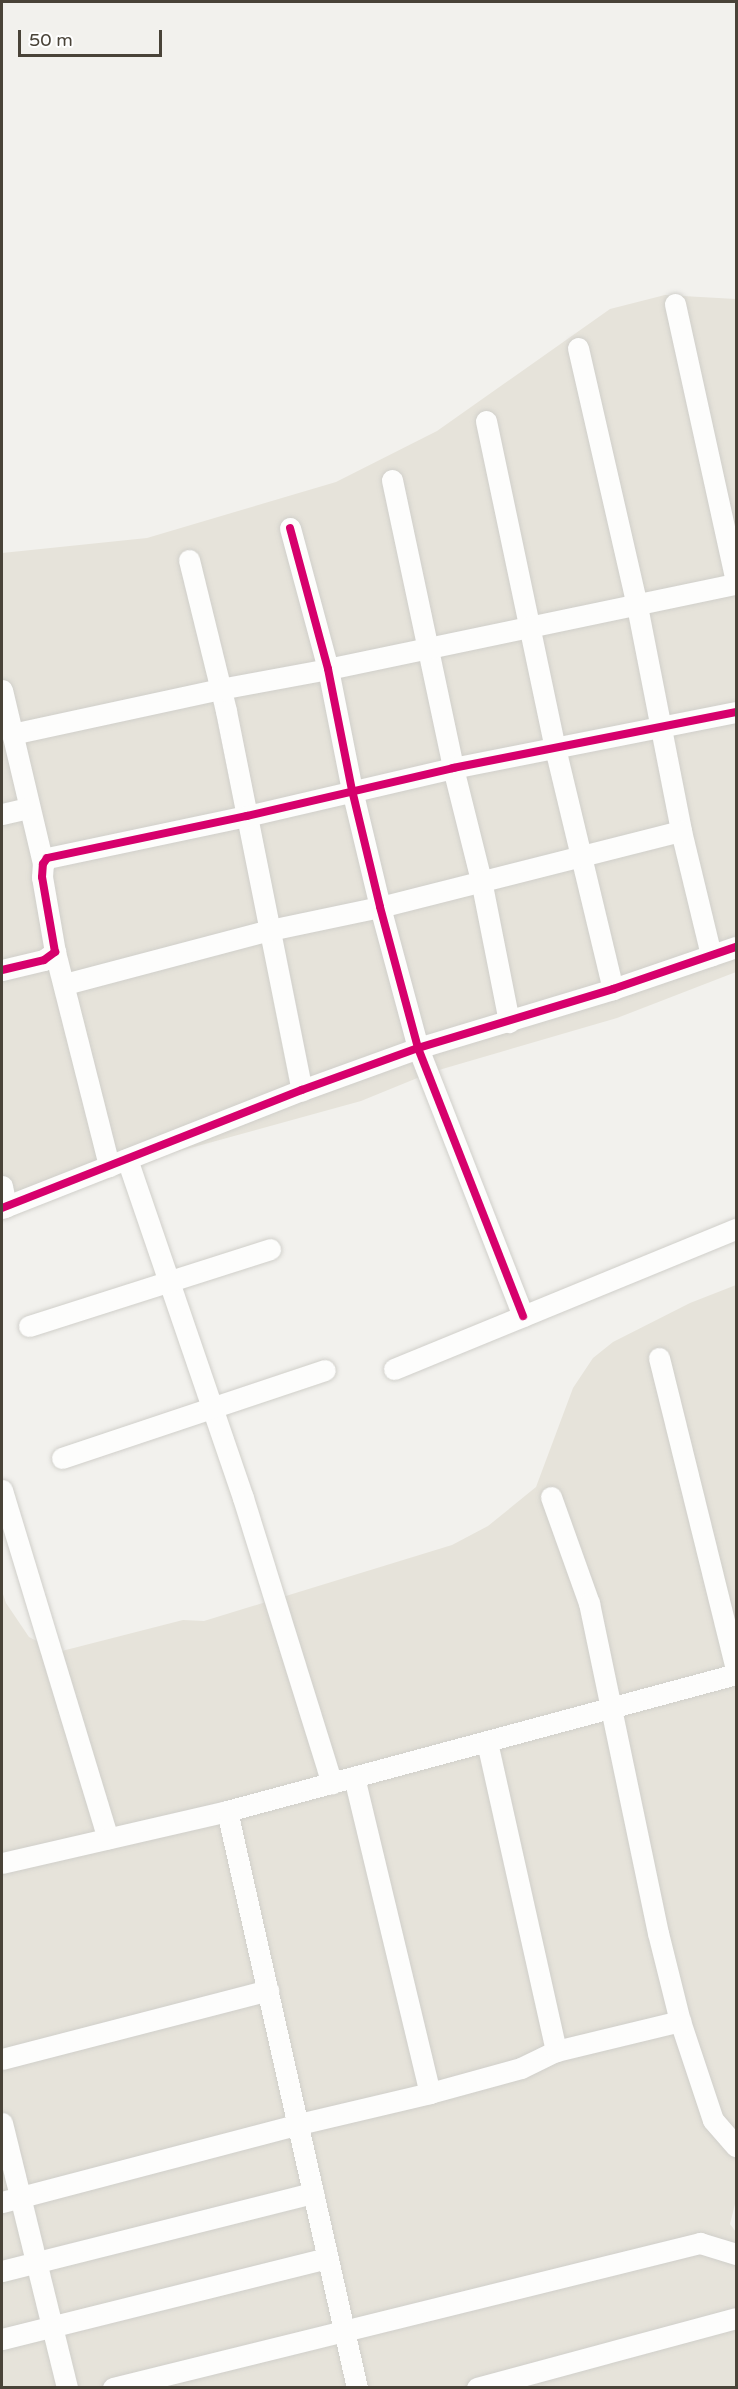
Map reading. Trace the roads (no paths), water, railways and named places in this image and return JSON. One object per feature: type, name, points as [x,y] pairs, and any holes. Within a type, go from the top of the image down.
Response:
[{"type":"street","points":[[12,734],[220,689],[637,606],[736,583],[675,304]]},
{"type":"street","points":[[578,348],[637,606],[681,831],[711,955]]},
{"type":"street","points":[[486,421],[555,748],[613,989]]},
{"type":"street","points":[[392,480],[453,768],[481,880],[508,1022]]},
{"type":"street","points":[[290,528],[328,669],[352,790],[380,907],[418,1048],[523,1316]]},
{"type":"street","points":[[189,560],[220,689],[302,1090]]},
{"type":"street","points":[[2,690],[43,864],[42,877],[55,952],[118,1163],[169,1282],[266,1570],[332,1783]]},
{"type":"street","points":[[43,864],[47,858],[66,853],[246,816],[352,790],[736,712]]},
{"type":"street","points":[[2,814],[29,808]]},
{"type":"street","points":[[65,984],[270,930],[380,907],[681,831]]},
{"type":"street","points":[[2,1186],[4,1208],[302,1090],[418,1048],[613,989],[736,947]]},
{"type":"street","points":[[2,970],[44,960],[55,952]]},
{"type":"street","points":[[394,1369],[736,1229]]},
{"type":"street","points":[[29,1326],[270,1249]]},
{"type":"street","points":[[659,1358],[736,1668]]},
{"type":"street","points":[[62,1458],[325,1370]]},
{"type":"street","points":[[2,1490],[108,1838]]},
{"type":"street","points":[[551,1497],[589,1603],[658,1934],[680,2021],[713,2120],[736,2146]]},
{"type":"street","points":[[2,1863],[227,1811],[736,1674]]},
{"type":"street","points":[[487,1742],[556,2051]]},
{"type":"street","points":[[354,1777],[430,2093]]},
{"type":"street","points":[[227,1811],[357,2388]]},
{"type":"street","points":[[2,2059],[268,1990]]},
{"type":"street","points":[[11,2200],[299,2124],[430,2093],[520,2068],[556,2051],[680,2021]]},
{"type":"street","points":[[2,2123],[11,2200],[36,2263],[67,2388]]},
{"type":"street","points":[[2,2271],[313,2193]]},
{"type":"street","points":[[113,2388],[343,2329],[699,2243],[736,2254]]},
{"type":"street","points":[[2,2339],[326,2258]]},
{"type":"street","points":[[477,2388],[736,2318]]}]
